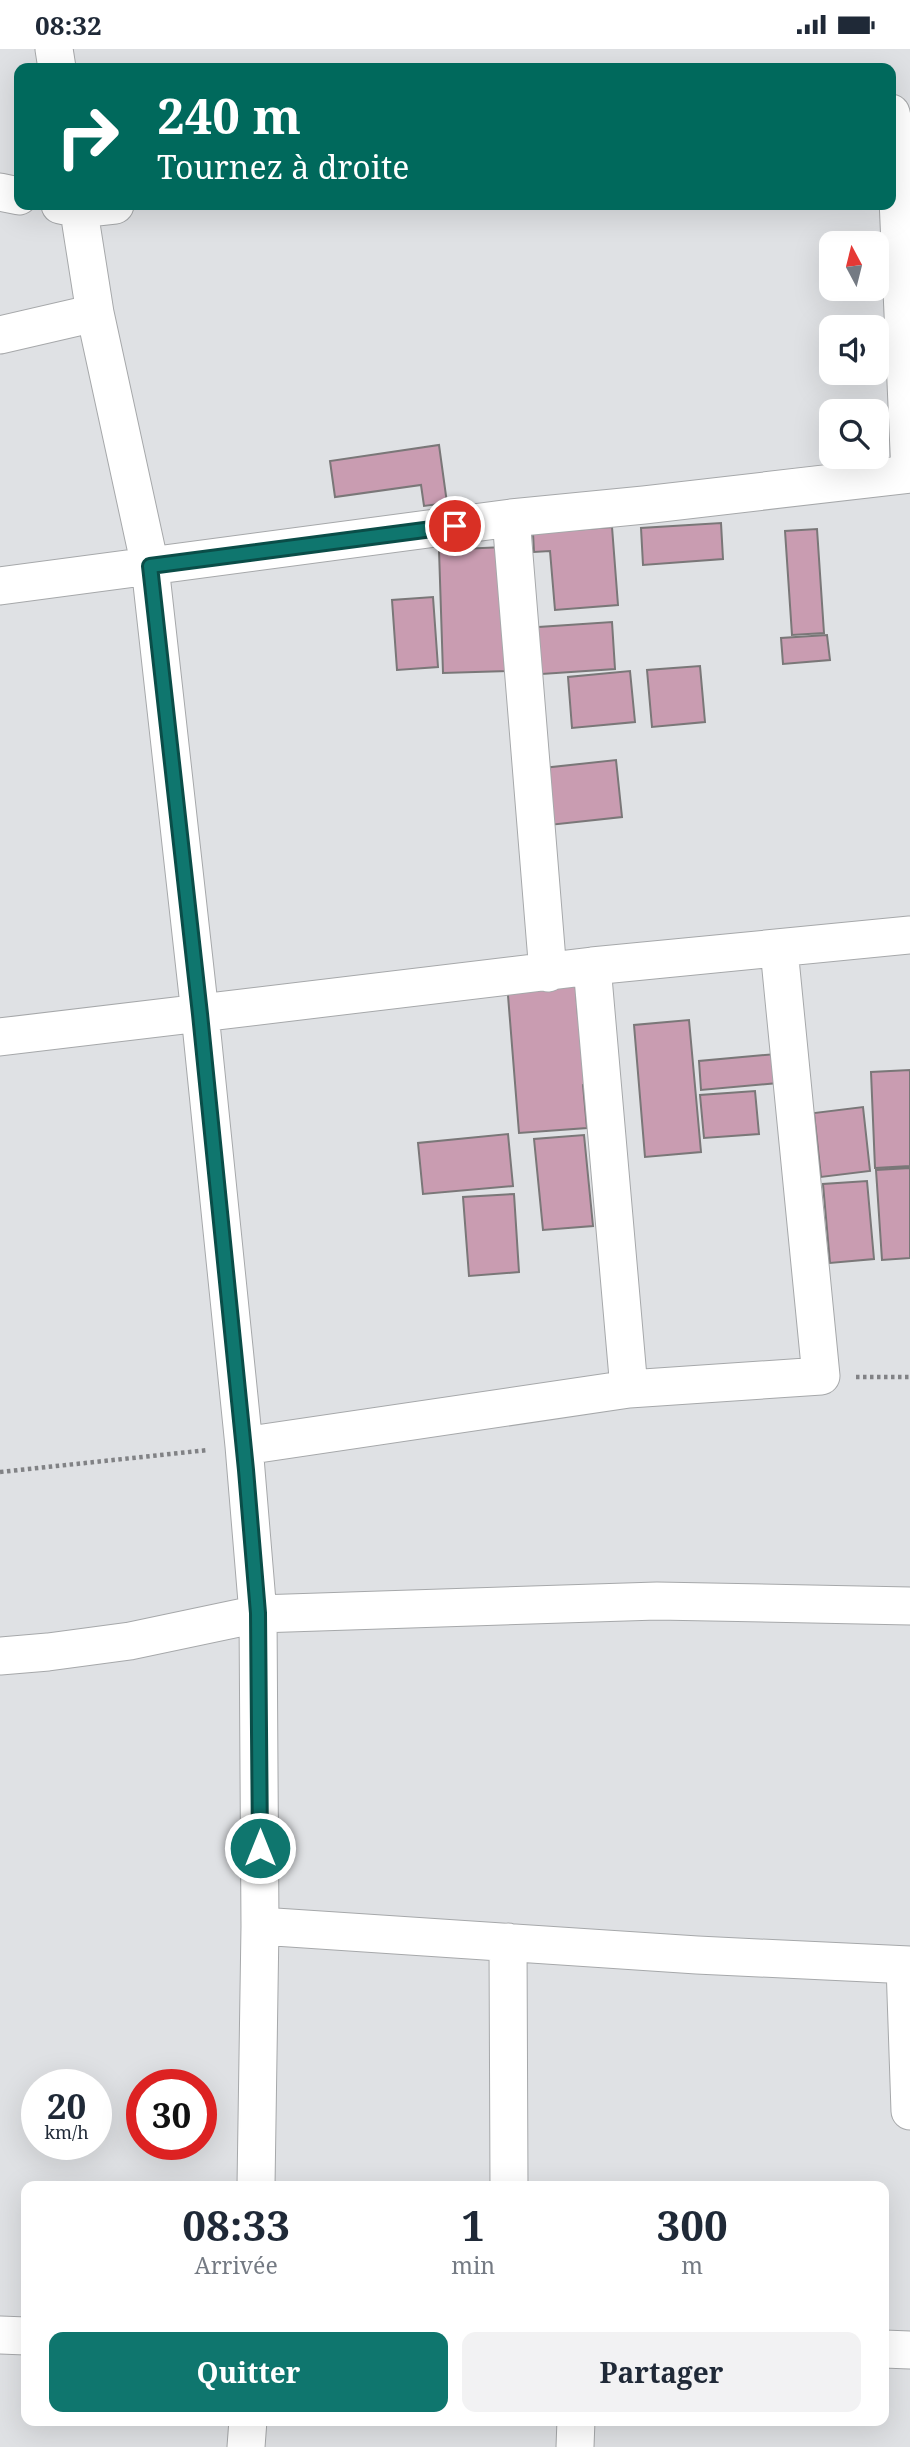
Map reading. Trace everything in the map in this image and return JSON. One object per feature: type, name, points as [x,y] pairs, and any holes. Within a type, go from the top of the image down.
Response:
[{"type":"street","points":[[0,586],[511,518],[910,474],[896,153]]},
{"type":"street","points":[[73,210],[150,566],[200,1014],[244,1446],[258,1613],[260,1926],[256,2181]]},
{"type":"street","points":[[0,335],[95,313]]},
{"type":"street","points":[[511,518],[548,973]]},
{"type":"street","points":[[0,1037],[592,966],[910,935]]},
{"type":"street","points":[[244,1446],[629,1389],[821,1376],[779,949]]},
{"type":"street","points":[[592,966],[629,1389]]},
{"type":"street","points":[[0,1656],[130,1641],[258,1613],[657,1601],[910,1606]]},
{"type":"street","points":[[260,1926],[697,1955],[907,1965],[910,2111]]},
{"type":"street","points":[[508,1942],[509,2181]]},
{"type":"street","points":[[0,2335],[21,2336]]},
{"type":"street","points":[[889,2349],[910,2350]]},
{"type":"street","points":[[246,2447],[248,2426]]},
{"type":"street","points":[[575,2447],[576,2426]]},
{"type":"path","points":[[821,1376],[910,1377]]},
{"type":"path","points":[[0,1472],[244,1446]]},
{"type":"building","points":[[439,445],[447,503],[424,506],[421,485],[335,497],[330,461]]},
{"type":"building","points":[[721,523],[723,559],[643,565],[641,528]]},
{"type":"building","points":[[612,527],[618,605],[555,610],[550,551],[534,552],[533,533]]},
{"type":"building","points":[[817,529],[824,633],[792,635],[785,531]]},
{"type":"building","points":[[504,547],[508,671],[443,673],[439,550]]},
{"type":"building","points":[[433,597],[438,667],[397,670],[392,600]]},
{"type":"building","points":[[612,622],[615,669],[527,675],[524,628]]},
{"type":"building","points":[[827,635],[830,660],[783,664],[781,638]]},
{"type":"building","points":[[700,666],[705,722],[652,727],[647,670]]},
{"type":"building","points":[[630,671],[635,722],[572,728],[568,677]]},
{"type":"building","points":[[616,760],[622,817],[540,826],[534,769]]},
{"type":"building","points":[[575,977],[578,1016],[587,1015],[592,1083],[583,1085],[587,1128],[519,1133],[507,983]]},
{"type":"building","points":[[689,1020],[701,1152],[645,1157],[634,1025]]},
{"type":"building","points":[[776,1054],[778,1083],[701,1090],[699,1061]]},
{"type":"building","points":[[910,1070],[910,1166],[875,1168],[871,1072]]},
{"type":"building","points":[[755,1091],[759,1134],[704,1138],[700,1095]]},
{"type":"building","points":[[863,1107],[870,1171],[821,1177],[814,1113]]},
{"type":"building","points":[[508,1134],[513,1186],[423,1194],[418,1143]]},
{"type":"building","points":[[584,1135],[593,1226],[543,1230],[534,1139]]},
{"type":"building","points":[[910,1168],[910,1258],[882,1260],[876,1170]]},
{"type":"building","points":[[867,1181],[874,1259],[830,1263],[823,1184]]},
{"type":"building","points":[[514,1194],[519,1272],[469,1276],[463,1197]]},
{"type":"route","points":[[260,1848],[258,1613],[246,1470],[200,1014],[150,566],[455,526]]}]
